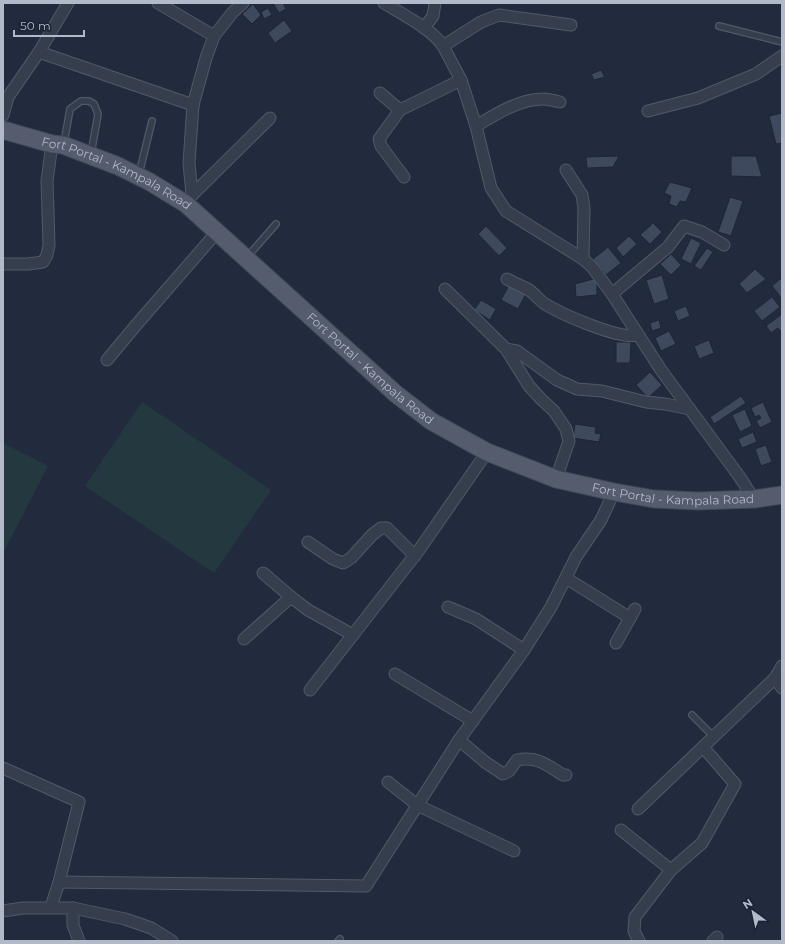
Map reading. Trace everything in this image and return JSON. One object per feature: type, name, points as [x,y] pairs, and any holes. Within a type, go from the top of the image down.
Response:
[{"type":"main road","name":"Fort Portal - Kampala Road","points":[[3,130],[58,144],[118,166],[189,199],[217,232],[396,394],[432,421],[487,452],[556,479],[654,499],[698,501],[754,499],[782,495]]},
{"type":"street","points":[[3,115],[8,97],[40,52],[68,3]]},
{"type":"street","points":[[160,3],[214,36]]},
{"type":"street","points":[[189,199],[189,163],[193,105],[206,58],[214,36],[243,3]]},
{"type":"street","points":[[384,3],[424,28],[441,42],[461,80],[476,126],[491,188],[506,211],[583,259],[592,267],[612,294],[637,335],[661,370],[739,476],[754,499]]},
{"type":"street","points":[[424,28],[433,16],[435,3]]},
{"type":"street","points":[[443,46],[481,22],[499,15],[571,25]]},
{"type":"street","points":[[40,52],[193,105]]},
{"type":"street","points":[[648,111],[698,98],[756,74],[782,56]]},
{"type":"street","points":[[404,177],[381,146],[379,139],[400,110],[461,80]]},
{"type":"street","points":[[380,93],[400,110]]},
{"type":"street","points":[[476,126],[506,108],[530,101],[544,99],[560,102]]},
{"type":"street","points":[[189,199],[270,118]]},
{"type":"street","points":[[3,264],[28,264],[42,262],[47,255],[50,245],[47,181],[58,144]]},
{"type":"street","points":[[566,170],[582,195],[584,208],[583,259]]},
{"type":"street","points":[[612,294],[668,247],[684,226],[702,232],[724,245]]},
{"type":"street","points":[[107,360],[217,232]]},
{"type":"street","points":[[507,279],[529,290],[545,303],[575,318],[614,333],[634,336],[637,335]]},
{"type":"street","points":[[445,289],[506,349],[529,386],[554,411],[566,430],[569,441],[556,479]]},
{"type":"street","points":[[506,349],[517,351],[557,380],[577,389],[602,391],[646,402],[690,409]]},
{"type":"street","points":[[310,690],[415,556],[487,452]]},
{"type":"street","points":[[59,882],[366,886],[459,740],[524,650],[551,606],[576,557],[601,520],[614,492]]},
{"type":"street","points":[[308,542],[333,559],[342,563],[351,558],[372,535],[381,528],[387,528],[415,556]]},
{"type":"street","points":[[263,573],[308,610],[353,635]]},
{"type":"street","points":[[566,578],[633,613],[616,643]]},
{"type":"street","points":[[244,638],[291,597]]},
{"type":"street","points":[[448,607],[476,619],[524,650]]},
{"type":"street","points":[[638,809],[775,678],[782,666]]},
{"type":"street","points":[[395,674],[473,721]]},
{"type":"street","points":[[775,678],[782,688]]},
{"type":"street","points":[[459,740],[485,762],[503,774],[509,771],[517,760],[527,758],[540,761],[563,775],[566,775]]},
{"type":"street","points":[[639,941],[634,931],[635,917],[671,870],[702,843],[735,784],[703,747]]},
{"type":"street","points":[[3,768],[79,802],[59,882],[51,907]]},
{"type":"street","points":[[388,782],[417,805],[514,851]]},
{"type":"street","points":[[621,830],[671,870]]},
{"type":"street","points":[[3,912],[23,908],[73,908],[125,919],[151,928],[172,941]]},
{"type":"street","points":[[73,908],[73,925],[79,941]]},
{"type":"lane","points":[[719,26],[782,42]]},
{"type":"lane","points":[[58,144],[70,109],[81,101],[89,101],[94,104],[98,114],[91,156]]},
{"type":"lane","points":[[138,176],[152,121]]},
{"type":"lane","points":[[246,258],[276,224]]},
{"type":"lane","points":[[692,715],[713,736]]},
{"type":"green space","points":[[142,402],[271,490],[214,573],[85,486]]},
{"type":"green space","points":[[3,443],[48,466],[3,553]]},
{"type":"building","points":[[273,3],[283,3],[286,9],[279,13]]},
{"type":"building","points":[[253,4],[261,15],[252,24],[242,14]]},
{"type":"building","points":[[268,8],[272,15],[264,19],[261,12]]},
{"type":"building","points":[[284,20],[292,31],[275,43],[268,33]]},
{"type":"building","points":[[601,70],[605,77],[594,80],[591,74]]},
{"type":"building","points":[[782,113],[782,143],[776,144],[769,116]]},
{"type":"building","points":[[619,156],[613,167],[587,168],[586,157]]},
{"type":"building","points":[[731,156],[756,156],[762,177],[731,176]]},
{"type":"building","points":[[670,182],[692,188],[686,202],[680,201],[677,207],[669,204],[671,196],[664,193]]},
{"type":"building","points":[[730,197],[743,201],[731,236],[718,232]]},
{"type":"building","points":[[653,223],[662,232],[650,244],[640,235]]},
{"type":"building","points":[[486,226],[507,248],[499,256],[478,234]]},
{"type":"building","points":[[629,236],[637,244],[623,257],[616,248]]},
{"type":"building","points":[[691,238],[701,243],[691,264],[681,259]]},
{"type":"building","points":[[608,247],[621,263],[606,275],[593,259]]},
{"type":"building","points":[[707,248],[713,252],[701,270],[694,266]]},
{"type":"building","points":[[671,254],[681,265],[671,275],[660,264]]},
{"type":"building","points":[[755,269],[766,279],[747,293],[739,284]]},
{"type":"building","points":[[662,275],[669,299],[654,304],[646,280]]},
{"type":"building","points":[[597,278],[597,295],[576,297],[575,284]]},
{"type":"building","points":[[780,279],[782,281],[782,299],[772,286]]},
{"type":"building","points":[[510,283],[527,292],[518,309],[501,300]]},
{"type":"building","points":[[772,297],[780,307],[762,321],[754,311]]},
{"type":"building","points":[[481,300],[496,309],[490,320],[474,310]]},
{"type":"building","points":[[686,306],[690,316],[678,321],[674,311]]},
{"type":"building","points":[[782,314],[782,329],[780,331],[778,328],[771,333],[766,326]]},
{"type":"building","points":[[659,320],[661,328],[652,331],[650,323]]},
{"type":"building","points":[[669,331],[676,344],[661,351],[655,338]]},
{"type":"building","points":[[709,340],[714,353],[699,359],[694,346]]},
{"type":"building","points":[[616,342],[631,342],[630,363],[616,363]]},
{"type":"building","points":[[650,372],[662,385],[648,398],[636,385]]},
{"type":"building","points":[[741,396],[746,403],[714,424],[710,417]]},
{"type":"building","points":[[763,402],[772,422],[760,428],[756,421],[761,418],[759,415],[755,417],[751,408]]},
{"type":"building","points":[[745,409],[752,426],[740,432],[732,415]]},
{"type":"building","points":[[575,424],[596,427],[595,433],[601,434],[599,442],[573,438]]},
{"type":"building","points":[[753,432],[757,442],[742,448],[738,439]]},
{"type":"building","points":[[766,445],[772,462],[761,466],[755,449]]}]
